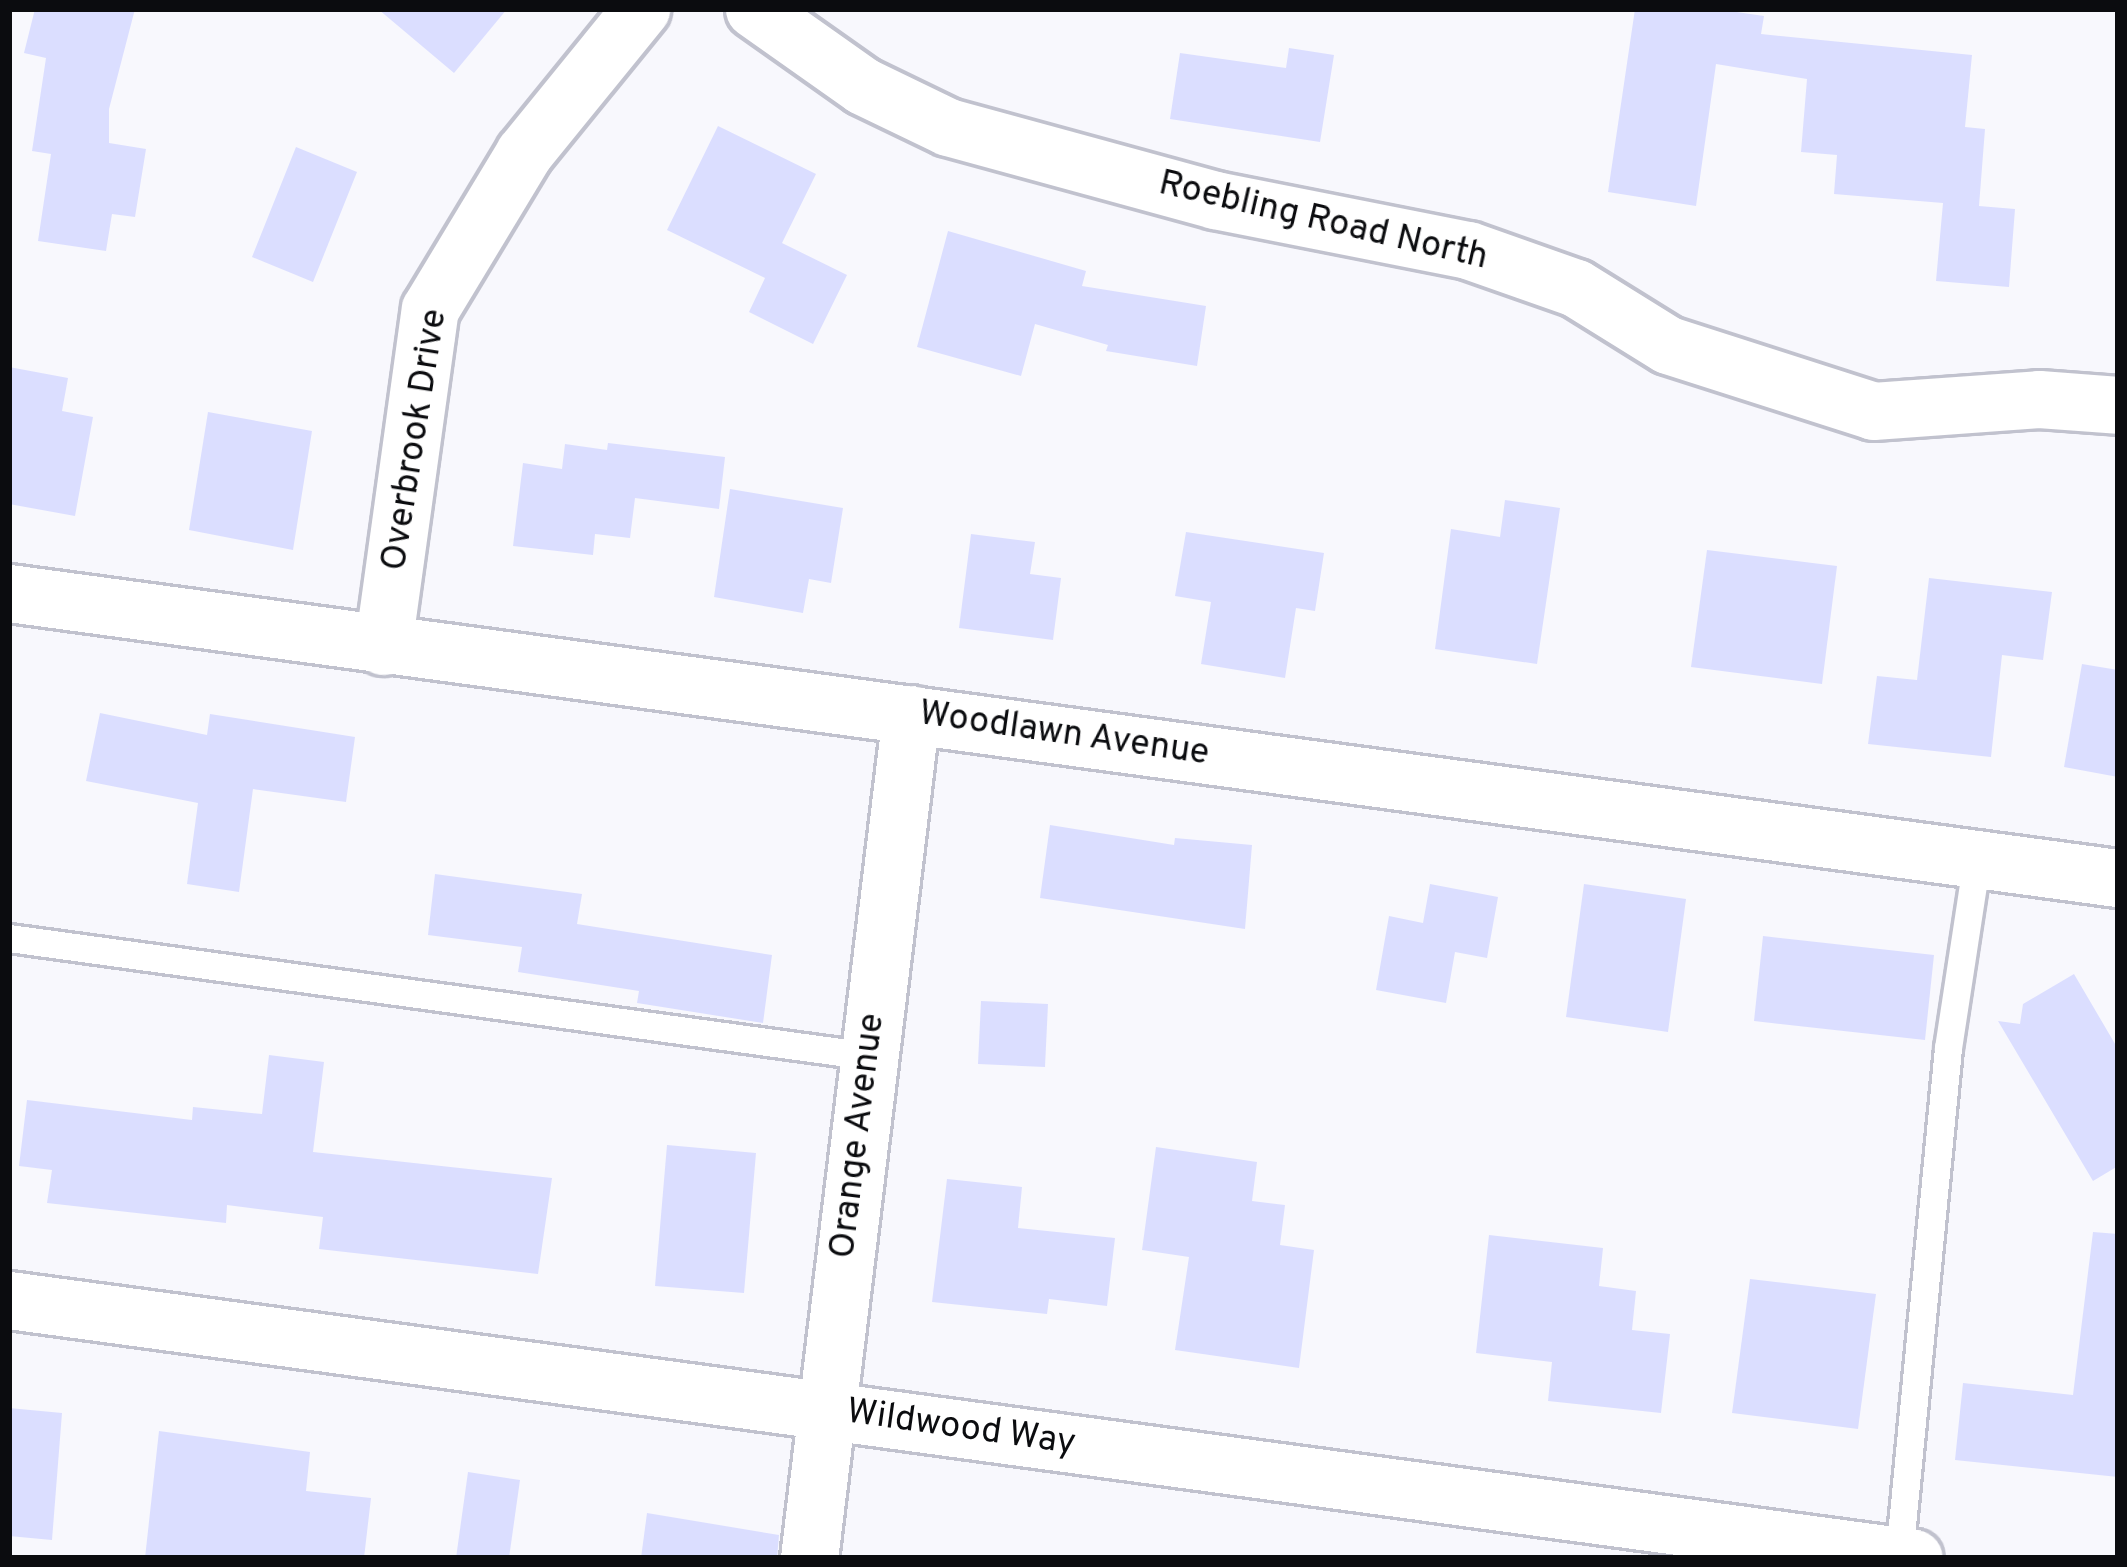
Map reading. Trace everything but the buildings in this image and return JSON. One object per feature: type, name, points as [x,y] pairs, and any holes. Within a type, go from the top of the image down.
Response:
[{"type":"street","name":"Overbrook Drive","points":[[383,646],[430,309],[524,153],[641,9]]},
{"type":"street","name":"Roebling Road North","points":[[754,9],[862,86],[948,127],[1215,200],[1468,250],[1576,288],[1668,345],[1873,411],[2039,399],[2118,405]]},
{"type":"street","name":"Woodlawn Avenue","points":[[9,593],[2118,878]]},
{"type":"street","name":"Orange Avenue","points":[[809,1558],[911,715]]},
{"type":"street","name":"Wildwood Way","points":[[9,1300],[1906,1557]]},
{"type":"lane","points":[[1906,1557],[1948,1048],[1977,859]]},
{"type":"lane","points":[[9,938],[869,1056]]}]
